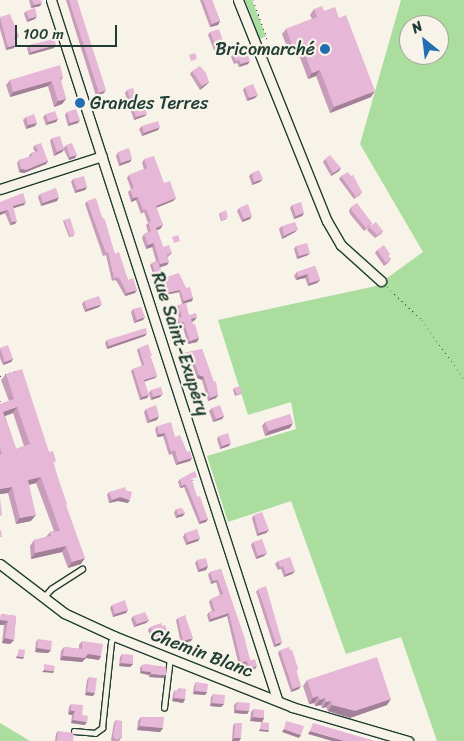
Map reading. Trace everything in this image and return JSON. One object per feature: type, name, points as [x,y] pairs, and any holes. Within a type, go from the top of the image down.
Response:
[{"type":"street","name":"Rue Saint-Exupéry","points":[[51,0],[276,700]]},
{"type":"street","points":[[238,0],[326,222],[341,246],[381,281]]},
{"type":"street","points":[[0,189],[102,156]]},
{"type":"street","name":"Chemin Blanc","points":[[0,564],[64,613],[114,636],[292,706],[408,741]]},
{"type":"lane","points":[[42,598],[51,589],[82,569]]},
{"type":"lane","points":[[74,731],[95,733],[102,728],[111,642],[114,636]]},
{"type":"lane","points":[[164,708],[170,658]]},
{"type":"path","points":[[253,0],[267,38]]},
{"type":"path","points":[[265,31],[269,30]]},
{"type":"path","points":[[381,281],[422,320],[464,379]]},
{"type":"path","points":[[0,376],[17,370],[20,372]]},
{"type":"green space","points":[[245,0],[252,0],[266,36],[260,39]]},
{"type":"green space","points":[[401,0],[464,0],[464,741],[437,741],[401,637],[346,654],[291,501],[228,522],[207,456],[296,429],[291,402],[248,415],[218,320],[376,286],[423,252],[360,144]]},
{"type":"green space","points":[[0,723],[30,741],[0,741]]},
{"type":"building","points":[[32,0],[41,0],[42,3],[34,5]]},
{"type":"building","points":[[69,0],[77,0],[106,90],[99,93]]},
{"type":"building","points":[[203,0],[212,0],[220,21],[212,24]]},
{"type":"building","points":[[322,6],[324,11],[335,7],[339,18],[346,15],[375,91],[334,107],[320,70],[312,73],[302,46],[294,50],[286,29],[317,17],[314,9]]},
{"type":"building","points":[[35,8],[37,16],[29,19],[26,11]]},
{"type":"building","points":[[10,14],[19,36],[14,38],[16,45],[8,47],[0,17]]},
{"type":"building","points":[[219,29],[224,44],[216,47],[210,32]]},
{"type":"building","points":[[54,39],[56,45],[31,52],[29,45]]},
{"type":"building","points":[[246,49],[250,61],[241,64],[239,60],[236,61],[233,54]]},
{"type":"building","points":[[195,53],[197,59],[191,61],[189,55]]},
{"type":"building","points":[[60,65],[63,77],[60,78],[66,99],[58,101],[52,81],[13,92],[10,80]]},
{"type":"building","points":[[200,66],[206,73],[209,82],[202,86],[192,71]]},
{"type":"building","points":[[253,84],[258,95],[249,98],[245,87]]},
{"type":"building","points":[[133,88],[137,101],[141,99],[147,114],[136,117],[127,90]]},
{"type":"building","points":[[76,109],[80,120],[70,123],[67,112]]},
{"type":"building","points":[[55,111],[58,119],[48,122],[46,114]]},
{"type":"building","points":[[34,114],[37,123],[28,125],[26,117]]},
{"type":"building","points":[[158,121],[160,127],[144,133],[142,126]]},
{"type":"building","points":[[60,136],[64,149],[57,152],[52,138]]},
{"type":"building","points":[[41,143],[48,161],[26,170],[21,169],[19,160],[32,156],[31,153],[38,151],[35,145]]},
{"type":"building","points":[[72,143],[77,155],[70,157],[66,145]]},
{"type":"building","points":[[129,148],[132,159],[121,163],[118,152]]},
{"type":"building","points":[[330,155],[341,168],[333,173],[325,159]]},
{"type":"building","points":[[154,156],[164,183],[170,181],[176,198],[156,206],[163,225],[156,228],[163,247],[169,245],[172,253],[167,254],[169,262],[160,264],[154,243],[148,245],[144,234],[151,231],[148,222],[151,221],[146,209],[143,210],[138,197],[133,198],[130,189],[134,188],[129,175],[147,168],[144,159]]},
{"type":"building","points":[[259,170],[263,179],[254,182],[252,173]]},
{"type":"building","points":[[348,172],[351,176],[353,175],[362,192],[356,197],[341,176]]},
{"type":"building","points":[[84,176],[87,187],[77,190],[73,179]]},
{"type":"building","points":[[56,188],[59,197],[43,203],[40,194]]},
{"type":"building","points":[[23,193],[26,202],[13,206],[17,221],[12,222],[8,210],[0,212],[0,202]]},
{"type":"building","points":[[96,198],[115,254],[119,252],[128,280],[133,278],[137,290],[127,293],[120,279],[114,278],[108,252],[106,253],[87,201]]},
{"type":"building","points":[[301,202],[304,213],[296,216],[292,205]]},
{"type":"building","points":[[357,203],[372,223],[366,228],[352,211],[351,207]]},
{"type":"building","points":[[248,204],[252,216],[244,219],[239,208]]},
{"type":"building","points":[[226,210],[228,217],[222,220],[220,213]]},
{"type":"building","points":[[70,218],[75,234],[70,236],[64,220]]},
{"type":"building","points":[[295,222],[298,229],[284,236],[282,226]]},
{"type":"building","points":[[376,222],[383,231],[377,235],[369,227]]},
{"type":"building","points":[[178,235],[180,241],[174,243],[172,237]]},
{"type":"building","points":[[307,243],[310,253],[299,256],[296,246]]},
{"type":"building","points":[[384,245],[391,259],[386,263],[377,250]]},
{"type":"building","points":[[158,261],[163,278],[179,273],[186,288],[190,287],[193,298],[184,301],[180,290],[162,294],[152,263]]},
{"type":"building","points":[[315,266],[320,280],[310,283],[308,274],[298,277],[297,272]]},
{"type":"building","points":[[99,296],[102,304],[87,309],[84,301]]},
{"type":"building","points":[[186,303],[189,315],[196,313],[197,317],[191,319],[193,325],[195,324],[199,338],[190,341],[184,322],[180,323],[178,318],[182,317],[178,305]]},
{"type":"building","points":[[141,307],[145,317],[137,320],[133,309]]},
{"type":"building","points":[[146,328],[147,333],[109,346],[107,340]]},
{"type":"building","points":[[148,344],[157,376],[144,380],[149,395],[142,397],[133,369],[144,365],[139,348]]},
{"type":"building","points":[[8,345],[13,359],[5,362],[0,348]]},
{"type":"building","points":[[202,349],[214,382],[216,381],[218,395],[210,398],[204,377],[199,375],[194,361],[188,363],[184,353]]},
{"type":"building","points":[[22,369],[49,452],[53,451],[56,461],[53,463],[85,558],[72,562],[66,546],[35,553],[34,540],[51,536],[50,532],[60,531],[41,477],[28,480],[36,515],[20,518],[12,487],[0,489],[0,455],[2,454],[0,448],[0,404],[14,399],[6,374]],"holes":[[[17,407],[30,444],[16,449],[3,412]]]},
{"type":"building","points":[[240,386],[242,393],[237,394],[234,388]]},
{"type":"building","points":[[161,387],[163,394],[153,397],[151,390]]},
{"type":"building","points":[[156,405],[159,416],[150,420],[146,409]]},
{"type":"building","points":[[220,405],[224,416],[216,419],[212,408]]},
{"type":"building","points":[[290,414],[293,423],[269,431],[265,422]]},
{"type":"building","points":[[171,422],[175,437],[180,435],[187,452],[190,451],[192,458],[178,462],[175,450],[171,452],[165,433],[159,434],[157,426]]},
{"type":"building","points":[[228,433],[231,443],[222,446],[219,436]]},
{"type":"building","points":[[195,471],[197,477],[191,479],[197,497],[200,496],[208,519],[201,521],[186,484],[182,486],[180,479]]},
{"type":"building","points":[[126,487],[125,490],[132,492],[130,500],[120,497],[112,500],[109,492]]},
{"type":"building","points":[[0,497],[2,515],[0,516]]},
{"type":"building","points":[[182,508],[185,513],[178,515],[176,509]]},
{"type":"building","points":[[262,512],[269,530],[259,533],[254,515]]},
{"type":"building","points":[[197,529],[200,538],[188,542],[185,533]]},
{"type":"building","points":[[262,539],[267,553],[258,556],[253,542]]},
{"type":"building","points":[[290,557],[295,571],[286,574],[283,566],[280,567],[278,561]]},
{"type":"building","points":[[206,558],[208,566],[200,569],[197,560]]},
{"type":"building","points":[[221,569],[244,636],[250,660],[248,661],[255,659],[257,666],[250,668],[247,661],[241,663],[229,613],[211,619],[209,612],[215,611],[211,599],[223,594],[218,580],[213,581],[210,572]]},
{"type":"building","points":[[266,586],[282,642],[276,644],[258,589]]},
{"type":"building","points":[[125,600],[128,610],[115,614],[112,605]]},
{"type":"building","points":[[145,612],[149,620],[137,624],[133,616]]},
{"type":"building","points":[[1,614],[16,616],[14,640],[5,638],[8,621],[0,620]]},
{"type":"building","points":[[185,615],[193,638],[183,641],[178,618]]},
{"type":"building","points":[[161,623],[162,626],[165,625],[167,630],[154,636],[150,627]]},
{"type":"building","points":[[38,639],[52,641],[51,650],[37,648]]},
{"type":"building","points":[[82,641],[103,644],[101,656],[88,654],[85,658],[63,656],[64,647],[82,649]]},
{"type":"building","points":[[289,647],[292,650],[298,668],[296,669],[301,686],[293,689],[280,650]]},
{"type":"building","points":[[19,649],[25,650],[24,657],[17,656]]},
{"type":"building","points":[[122,654],[133,655],[133,664],[121,663]]},
{"type":"building","points":[[377,657],[391,699],[355,711],[332,705],[331,701],[326,702],[325,698],[320,700],[318,696],[313,698],[307,680]]},
{"type":"building","points":[[44,664],[55,666],[54,671],[44,670]]},
{"type":"building","points":[[142,665],[166,667],[166,675],[142,671]]},
{"type":"building","points":[[89,677],[97,678],[95,693],[87,692]]},
{"type":"building","points":[[196,682],[208,684],[207,692],[195,691]]},
{"type":"building","points":[[179,688],[186,689],[185,699],[174,698],[175,690],[179,691]]},
{"type":"building","points":[[213,694],[225,695],[224,704],[212,703]]},
{"type":"building","points":[[237,702],[250,703],[249,711],[236,710]]},
{"type":"building","points":[[71,704],[83,705],[82,715],[88,716],[87,722],[73,720],[75,711],[71,711]]},
{"type":"building","points":[[254,709],[264,710],[264,718],[253,717]]},
{"type":"building","points":[[141,717],[164,717],[163,728],[140,726]]},
{"type":"building","points":[[116,720],[122,721],[122,737],[116,740],[113,736]]},
{"type":"building","points":[[286,721],[304,726],[301,735],[284,729]]},
{"type":"building","points":[[261,722],[269,723],[269,730],[260,729]]},
{"type":"building","points":[[235,723],[242,723],[241,738],[234,738]]},
{"type":"building","points":[[313,723],[375,741],[345,741],[310,731]]},
{"type":"building","points":[[58,731],[74,733],[73,741],[57,741]]},
{"type":"place","name":"Bricomarché","points":[[325,49]]},
{"type":"place","name":"Grandes Terres","points":[[80,103]]}]
